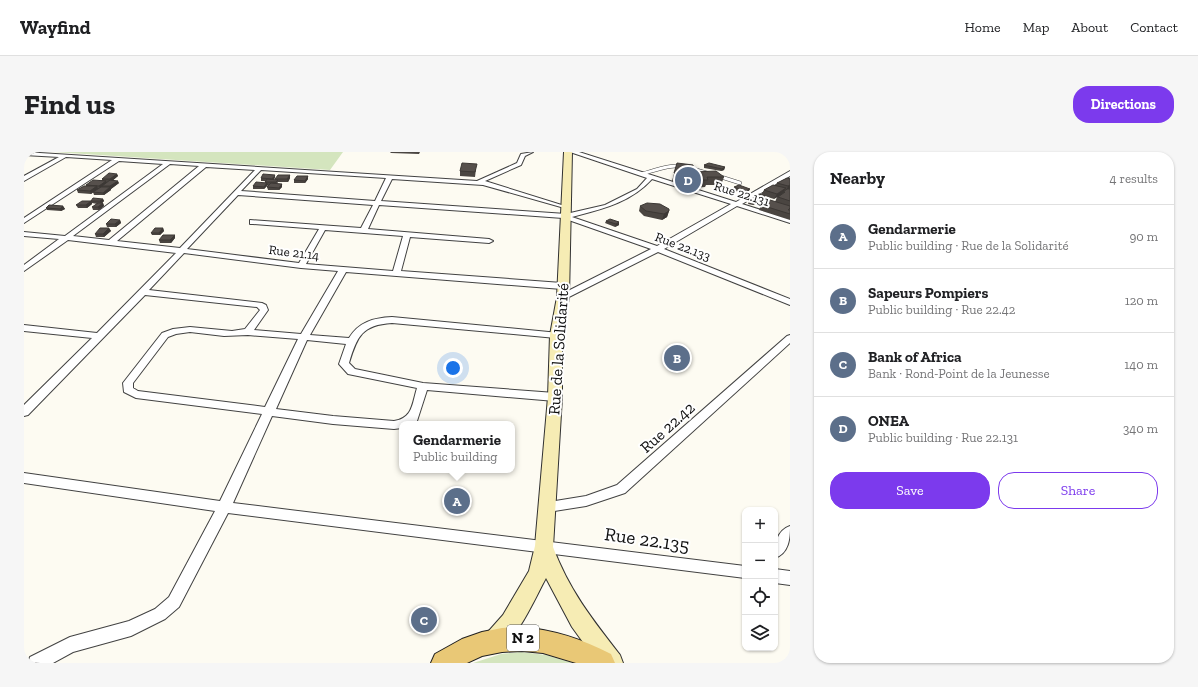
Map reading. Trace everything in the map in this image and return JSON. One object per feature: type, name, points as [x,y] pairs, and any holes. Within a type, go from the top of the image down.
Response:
[{"type":"main road","name":"N 2","points":[[444,663],[464,651],[495,641],[523,638],[551,642],[580,652],[602,663]]},
{"type":"street","points":[[479,182],[519,164],[523,154],[530,152]]},
{"type":"street","name":"Rue de la Solidarité","points":[[495,641],[510,622],[538,573],[544,546],[555,397],[556,335],[562,291],[568,152]]},
{"type":"street","name":"Rue 22.131","points":[[573,152],[790,221]]},
{"type":"street","points":[[25,153],[389,178],[479,182],[566,212]]},
{"type":"street","points":[[24,179],[27,175],[63,156]]},
{"type":"street","points":[[24,221],[117,160]]},
{"type":"street","points":[[24,270],[168,163]]},
{"type":"street","points":[[111,242],[203,166]]},
{"type":"street","points":[[24,412],[143,292],[180,251],[259,169]]},
{"type":"street","points":[[562,291],[658,249],[790,174]]},
{"type":"street","points":[[236,193],[566,212],[607,206],[638,190],[651,177]]},
{"type":"street","points":[[363,231],[389,178]]},
{"type":"street","name":"Rue 22.133","points":[[566,212],[790,302]]},
{"type":"street","points":[[253,222],[489,241]]},
{"type":"street","points":[[301,266],[323,228]]},
{"type":"street","name":"Rue 21.14","points":[[24,234],[111,242],[301,266],[396,273],[562,291]]},
{"type":"street","points":[[396,273],[407,234]]},
{"type":"street","points":[[36,663],[70,645],[131,628],[160,614],[174,602],[224,507],[268,410],[303,338],[343,270]]},
{"type":"street","points":[[143,292],[259,305],[263,307],[264,310],[248,332]]},
{"type":"street","points":[[555,397],[423,386],[352,372],[344,364],[350,341],[367,323],[383,320],[556,335]]},
{"type":"street","points":[[24,328],[100,336]]},
{"type":"street","points":[[350,341],[248,332],[232,334],[185,329],[172,331],[165,335],[128,383],[128,390],[136,394],[340,420],[399,424]]},
{"type":"street","name":"Rue 22.42","points":[[548,507],[586,501],[621,489],[790,338]]},
{"type":"street","points":[[409,421],[413,418],[423,386]]},
{"type":"street","name":"Rue 22.135","points":[[24,478],[224,507],[742,572]]},
{"type":"street","points":[[778,548],[790,532]]},
{"type":"street","name":"Rue de la Solidarité","points":[[544,546],[553,573],[579,620],[612,663]]},
{"type":"street","points":[[778,576],[790,578]]},
{"type":"lane","points":[[642,174],[671,165],[680,165],[740,183]]},
{"type":"green space","points":[[54,152],[343,152],[330,170]]},
{"type":"green space","points":[[521,652],[546,655],[573,663],[473,663],[501,654]]},
{"type":"building","points":[[462,163],[477,164],[475,172],[460,171]]},
{"type":"building","points":[[677,163],[693,165],[694,172],[716,171],[724,177],[707,177],[708,180],[696,180],[691,177],[674,173]]},
{"type":"building","points":[[709,163],[725,167],[722,169],[704,165]]},
{"type":"building","points":[[109,173],[117,174],[110,179],[102,179]]},
{"type":"building","points":[[263,174],[275,175],[272,179],[261,178]]},
{"type":"building","points":[[278,175],[290,175],[287,179],[275,179]]},
{"type":"building","points":[[297,176],[308,176],[305,181],[294,180]]},
{"type":"building","points":[[787,178],[790,179],[790,185],[788,186],[777,183]]},
{"type":"building","points":[[267,179],[278,180],[276,182],[265,182]]},
{"type":"building","points":[[93,180],[106,181],[99,186],[86,185]]},
{"type":"building","points":[[110,180],[118,181],[110,186],[102,186]]},
{"type":"building","points":[[256,182],[267,183],[264,187],[253,186]]},
{"type":"building","points":[[271,183],[282,184],[279,188],[267,187]]},
{"type":"building","points":[[739,185],[750,189],[745,191],[734,187]]},
{"type":"building","points":[[773,185],[786,188],[777,194],[764,190]]},
{"type":"building","points":[[84,186],[97,186],[90,191],[77,190]]},
{"type":"building","points":[[101,187],[110,187],[103,193],[93,192]]},
{"type":"building","points":[[787,189],[790,189],[790,201],[778,197]]},
{"type":"building","points":[[759,194],[765,196],[754,202],[749,201]]},
{"type":"building","points":[[93,198],[103,199],[100,201],[91,201]]},
{"type":"building","points":[[770,200],[790,206],[788,210],[790,210],[790,214],[761,205]]},
{"type":"building","points":[[82,201],[91,201],[86,205],[76,205]]},
{"type":"building","points":[[98,203],[103,203],[98,207],[92,207]]},
{"type":"building","points":[[647,203],[660,204],[669,209],[669,211],[664,214],[646,211],[640,206]]},
{"type":"building","points":[[49,205],[63,206],[60,209],[46,208]]},
{"type":"building","points":[[111,219],[120,220],[115,224],[106,224]]},
{"type":"building","points":[[610,219],[619,222],[616,224],[606,221]]},
{"type":"building","points":[[100,228],[109,228],[103,234],[95,234]]},
{"type":"building","points":[[155,228],[163,228],[159,233],[151,233]]},
{"type":"building","points":[[163,235],[175,235],[170,240],[159,240]]},
{"type":"place","name":"ONEA","points":[[688,180]]},
{"type":"place","name":"Sapeurs Pompiers","points":[[677,358]]},
{"type":"place","name":"Gendarmerie","points":[[457,501]]},
{"type":"place","name":"Bank of Africa","points":[[424,620]]}]
